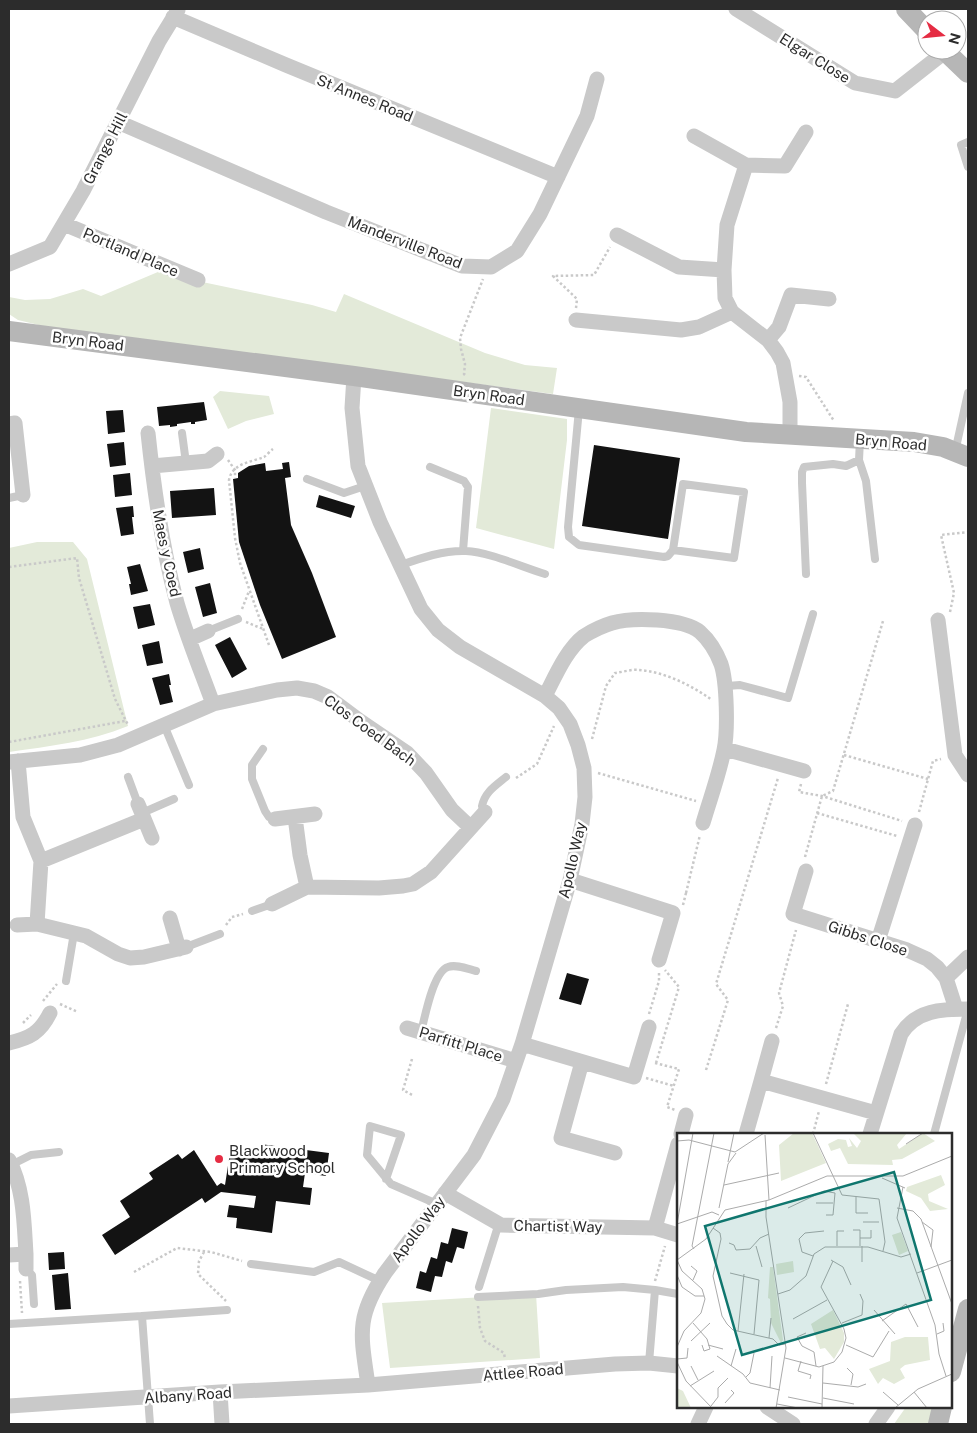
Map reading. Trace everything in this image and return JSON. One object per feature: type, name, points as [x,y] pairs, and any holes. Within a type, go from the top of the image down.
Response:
[{"type":"street","name":"Elgar Close","points":[[736,9],[856,83],[895,91],[934,60]]},
{"type":"street","points":[[906,9],[917,21]]},
{"type":"street","name":"Grange Hill","points":[[9,264],[50,247],[83,192],[159,41],[176,13]]},
{"type":"street","name":"St Annes Road","points":[[176,13],[295,69],[558,177]]},
{"type":"street","points":[[954,60],[968,73]]},
{"type":"street","name":"Manderville Road","points":[[118,122],[326,212],[462,266],[491,267],[517,251],[540,214],[586,116],[597,79]]},
{"type":"street","points":[[694,136],[746,166],[785,166],[806,132]]},
{"type":"street","points":[[746,166],[727,225],[724,270],[725,298],[732,312],[768,340],[783,363],[790,402],[790,435]]},
{"type":"street","name":"Portland Place","points":[[64,224],[198,280]]},
{"type":"street","points":[[617,235],[679,267],[724,270]]},
{"type":"street","points":[[768,340],[778,327],[791,295],[829,299]]},
{"type":"street","points":[[576,320],[681,330],[699,327],[732,312]]},
{"type":"street","name":"Bryn Road","points":[[9,331],[354,376],[746,432],[914,442],[943,447],[962,454]]},
{"type":"street","name":"Apollo Way","points":[[354,376],[352,408],[358,466],[365,486],[421,609],[438,630],[460,646],[545,696],[561,711],[570,724],[578,744],[584,768],[585,797],[582,824],[570,880],[522,1044],[503,1099],[474,1155],[412,1235],[372,1294],[364,1314],[361,1336],[368,1385]]},
{"type":"street","points":[[9,424],[15,423],[16,497]]},
{"type":"street","name":"Maes y Coed","points":[[148,433],[158,516],[168,566],[178,604],[213,704]]},
{"type":"street","points":[[152,466],[208,461],[222,455]]},
{"type":"street","points":[[545,696],[570,652],[583,637],[596,630],[613,623],[633,620],[679,623],[699,631],[712,645],[721,664],[726,688],[725,749],[703,823]]},
{"type":"street","points":[[938,620],[955,755],[968,775]]},
{"type":"street","points":[[190,639],[208,631]]},
{"type":"street","name":"Clos Coed Bach","points":[[13,762],[80,755],[118,745],[213,704],[277,690],[296,688],[314,691],[328,697],[407,753],[426,773],[452,810],[470,827]]},
{"type":"street","points":[[725,749],[804,771]]},
{"type":"street","points":[[13,762],[16,819],[41,861],[37,924]]},
{"type":"street","points":[[41,861],[141,812],[152,838]]},
{"type":"street","points":[[272,904],[307,887],[379,888],[413,884],[432,872],[485,812]]},
{"type":"street","points":[[275,819],[315,814]]},
{"type":"street","points":[[295,817],[307,887]]},
{"type":"street","points":[[878,940],[915,825]]},
{"type":"street","points":[[800,916],[793,914],[806,871]]},
{"type":"street","points":[[570,880],[677,912],[663,961]]},
{"type":"street","name":"Gibbs Close","points":[[800,916],[878,940],[927,959],[946,978],[964,1009]]},
{"type":"street","points":[[17,925],[37,924],[86,936],[118,954],[130,958],[144,957],[183,948],[170,918]]},
{"type":"street","points":[[946,978],[968,957]]},
{"type":"street","points":[[870,1133],[901,1034],[907,1024],[930,1012],[964,1009]]},
{"type":"street","points":[[9,1042],[28,1038],[37,1032],[44,1025],[50,1013]]},
{"type":"street","points":[[522,1044],[634,1077],[648,1028]]},
{"type":"street","name":"Parfitt Place","points":[[414,1030],[516,1061]]},
{"type":"street","points":[[746,1133],[772,1041]]},
{"type":"street","points":[[582,1062],[562,1138],[615,1153]]},
{"type":"street","points":[[761,1081],[876,1113]]},
{"type":"street","points":[[681,1133],[686,1115]]},
{"type":"street","points":[[655,1228],[677,1148]]},
{"type":"street","points":[[10,1162],[17,1178],[22,1200],[24,1266]]},
{"type":"street","name":"Chartist Way","points":[[441,1198],[498,1224],[655,1228],[677,1235]]},
{"type":"street","points":[[9,1255],[24,1266]]},
{"type":"street","points":[[952,1364],[955,1339],[968,1309]]},
{"type":"street","name":"Attlee Road","points":[[368,1385],[614,1364],[649,1363],[677,1366]]},
{"type":"street","name":"Albany Road","points":[[9,1406],[220,1392],[368,1385]]},
{"type":"street","points":[[220,1392],[222,1424]]},
{"type":"street","points":[[698,1424],[706,1408]]},
{"type":"street","points":[[769,1408],[793,1424]]},
{"type":"street","points":[[876,1424],[887,1408]]},
{"type":"street","points":[[938,1424],[942,1408]]},
{"type":"lane","points":[[968,142],[961,145],[968,167]]},
{"type":"lane","points":[[962,454],[968,393]]},
{"type":"lane","points":[[579,408],[568,527],[570,537],[574,541],[582,545],[668,556],[673,550],[683,484],[744,492],[734,558],[673,550]]},
{"type":"lane","points":[[182,433],[186,463]]},
{"type":"lane","points":[[852,438],[866,481],[875,559]]},
{"type":"lane","points":[[806,574],[802,483],[804,467],[833,464],[846,466],[860,460]]},
{"type":"lane","points":[[430,467],[464,481],[468,487],[463,551]]},
{"type":"lane","points":[[307,479],[344,494],[365,486]]},
{"type":"lane","points":[[401,565],[421,558],[463,551],[483,554],[544,574]]},
{"type":"lane","points":[[726,688],[727,686],[740,685],[788,698],[813,614]]},
{"type":"lane","points":[[208,631],[238,619]]},
{"type":"lane","points":[[164,725],[189,785]]},
{"type":"lane","points":[[263,749],[252,765],[252,779],[265,811],[269,817],[275,819]]},
{"type":"lane","points":[[128,777],[141,812],[174,799]]},
{"type":"lane","points":[[485,812],[482,806],[484,797],[504,779]]},
{"type":"lane","points":[[252,911],[272,904]]},
{"type":"lane","points":[[66,981],[74,933]]},
{"type":"lane","points":[[183,948],[220,934]]},
{"type":"lane","points":[[414,1030],[441,972],[447,967],[454,966],[476,971]]},
{"type":"lane","points":[[934,1133],[964,1009]]},
{"type":"lane","points":[[386,1179],[401,1135],[370,1126],[367,1155],[386,1179],[391,1184],[441,1198]]},
{"type":"lane","points":[[10,1162],[31,1155],[59,1152]]},
{"type":"lane","points":[[479,1287],[498,1224]]},
{"type":"lane","points":[[251,1264],[314,1272],[339,1262],[380,1282]]},
{"type":"lane","points":[[24,1266],[32,1275],[34,1304]]},
{"type":"lane","points":[[478,1297],[614,1288],[655,1290],[677,1294]]},
{"type":"lane","points":[[649,1363],[655,1290]]},
{"type":"lane","points":[[9,1324],[227,1310]]},
{"type":"lane","points":[[142,1316],[150,1424]]},
{"type":"path","points":[[576,320],[577,299],[553,276],[594,274],[617,235]]},
{"type":"path","points":[[470,378],[464,374],[466,364],[460,338],[485,275]]},
{"type":"path","points":[[786,373],[806,377],[852,438]]},
{"type":"path","points":[[269,645],[240,563],[235,538],[229,480],[230,474],[235,470],[250,460],[265,457],[272,449]]},
{"type":"path","points":[[222,455],[235,470],[235,478]]},
{"type":"path","points":[[938,620],[948,617],[954,593],[941,535],[968,532]]},
{"type":"path","points":[[9,567],[77,558],[79,578],[115,699],[134,737]]},
{"type":"path","points":[[249,591],[238,619],[263,629]]},
{"type":"path","points":[[822,796],[833,792],[883,621]]},
{"type":"path","points":[[591,741],[606,686],[615,673],[638,670],[662,674],[698,690],[726,709]]},
{"type":"path","points":[[504,779],[505,785],[537,764],[561,711]]},
{"type":"path","points":[[9,742],[126,720]]},
{"type":"path","points":[[844,755],[928,779]]},
{"type":"path","points":[[804,771],[799,792],[822,796],[915,825],[933,761],[955,755]]},
{"type":"path","points":[[706,1070],[728,1000],[716,984],[782,765]]},
{"type":"path","points":[[584,768],[708,805]]},
{"type":"path","points":[[806,871],[805,853],[822,796]]},
{"type":"path","points":[[818,813],[910,840]]},
{"type":"path","points":[[677,912],[686,893],[703,823]]},
{"type":"path","points":[[677,912],[686,893]]},
{"type":"path","points":[[220,934],[232,917],[252,911]]},
{"type":"path","points":[[772,1041],[783,1006],[779,993],[800,916]]},
{"type":"path","points":[[648,1028],[647,1019],[663,961]]},
{"type":"path","points":[[656,1063],[679,987],[665,971],[663,961]]},
{"type":"path","points":[[813,1133],[848,1004]]},
{"type":"path","points":[[639,1058],[679,1070],[667,1107],[686,1115]]},
{"type":"path","points":[[412,1059],[403,1090],[414,1096]]},
{"type":"path","points":[[634,1074],[674,1086]]},
{"type":"path","points":[[655,1290],[653,1287],[665,1245]]},
{"type":"path","points":[[134,1272],[177,1248],[204,1252],[251,1264]]},
{"type":"path","points":[[204,1252],[199,1260],[198,1274],[226,1299],[227,1310]]},
{"type":"path","points":[[22,1314],[24,1266]]},
{"type":"path","points":[[478,1297],[480,1328],[485,1341],[504,1353],[506,1361]]},
{"type":"green space","points":[[165,269],[188,279],[312,305],[336,312],[344,294],[485,353],[525,365],[557,368],[553,394],[43,326],[18,320],[9,314],[9,297],[25,300],[50,299],[83,289],[101,296]]},
{"type":"green space","points":[[220,391],[269,396],[274,414],[246,421],[228,429],[213,397]]},
{"type":"green space","points":[[491,408],[567,419],[567,440],[554,549],[476,528]]},
{"type":"green space","points":[[37,542],[73,542],[87,559],[128,726],[84,740],[9,752],[9,548]]},
{"type":"green space","points":[[536,1294],[540,1358],[390,1368],[382,1303]]},
{"type":"green space","points":[[905,1408],[933,1408],[930,1424],[894,1424]]},
{"type":"building","points":[[204,402],[207,420],[195,422],[195,424],[191,424],[191,422],[170,427],[170,425],[159,426],[157,407]]},
{"type":"building","points":[[123,410],[125,432],[108,434],[106,411]]},
{"type":"building","points":[[124,442],[126,465],[110,467],[107,444]]},
{"type":"building","points":[[594,445],[680,458],[668,539],[582,526]]},
{"type":"building","points":[[289,462],[291,477],[285,478],[291,525],[312,573],[336,637],[282,659],[260,605],[239,542],[233,479],[238,478],[238,473],[249,466],[265,463],[266,471],[283,469],[282,463]]},
{"type":"building","points":[[130,473],[132,495],[115,497],[113,475]]},
{"type":"building","points":[[214,488],[216,515],[172,518],[170,491]]},
{"type":"building","points":[[319,495],[355,506],[351,518],[316,507]]},
{"type":"building","points":[[133,506],[134,534],[121,536],[116,508]]},
{"type":"building","points":[[200,548],[204,569],[188,573],[183,552]]},
{"type":"building","points":[[140,564],[148,591],[131,595],[129,584],[131,584],[127,567]]},
{"type":"building","points":[[210,583],[217,613],[203,617],[195,587]]},
{"type":"building","points":[[150,604],[155,625],[138,629],[133,607]]},
{"type":"building","points":[[230,637],[247,669],[232,678],[215,645]]},
{"type":"building","points":[[159,641],[163,663],[147,666],[142,645]]},
{"type":"building","points":[[169,674],[171,685],[169,685],[173,702],[160,705],[152,678]]},
{"type":"building","points":[[567,973],[589,979],[581,1005],[559,999]]},
{"type":"building","points":[[260,1144],[329,1153],[326,1176],[305,1173],[303,1187],[312,1188],[310,1205],[276,1201],[272,1233],[236,1228],[237,1218],[227,1217],[229,1205],[254,1208],[256,1196],[221,1192],[205,1203],[202,1198],[115,1255],[102,1235],[130,1217],[120,1201],[153,1179],[149,1173],[178,1154],[182,1159],[194,1150],[217,1186],[221,1183],[225,1185],[230,1153],[258,1157]]},
{"type":"building","points":[[452,1228],[468,1232],[464,1249],[457,1247],[452,1263],[446,1261],[442,1277],[435,1276],[431,1292],[416,1288],[420,1271],[426,1273],[431,1257],[437,1259],[441,1242],[448,1244]]},
{"type":"building","points":[[64,1252],[65,1269],[49,1270],[48,1253]]},
{"type":"building","points":[[68,1273],[71,1309],[55,1310],[52,1275]]},
{"type":"place","name":"Blackwood Primary School","points":[[219,1159]]}]
